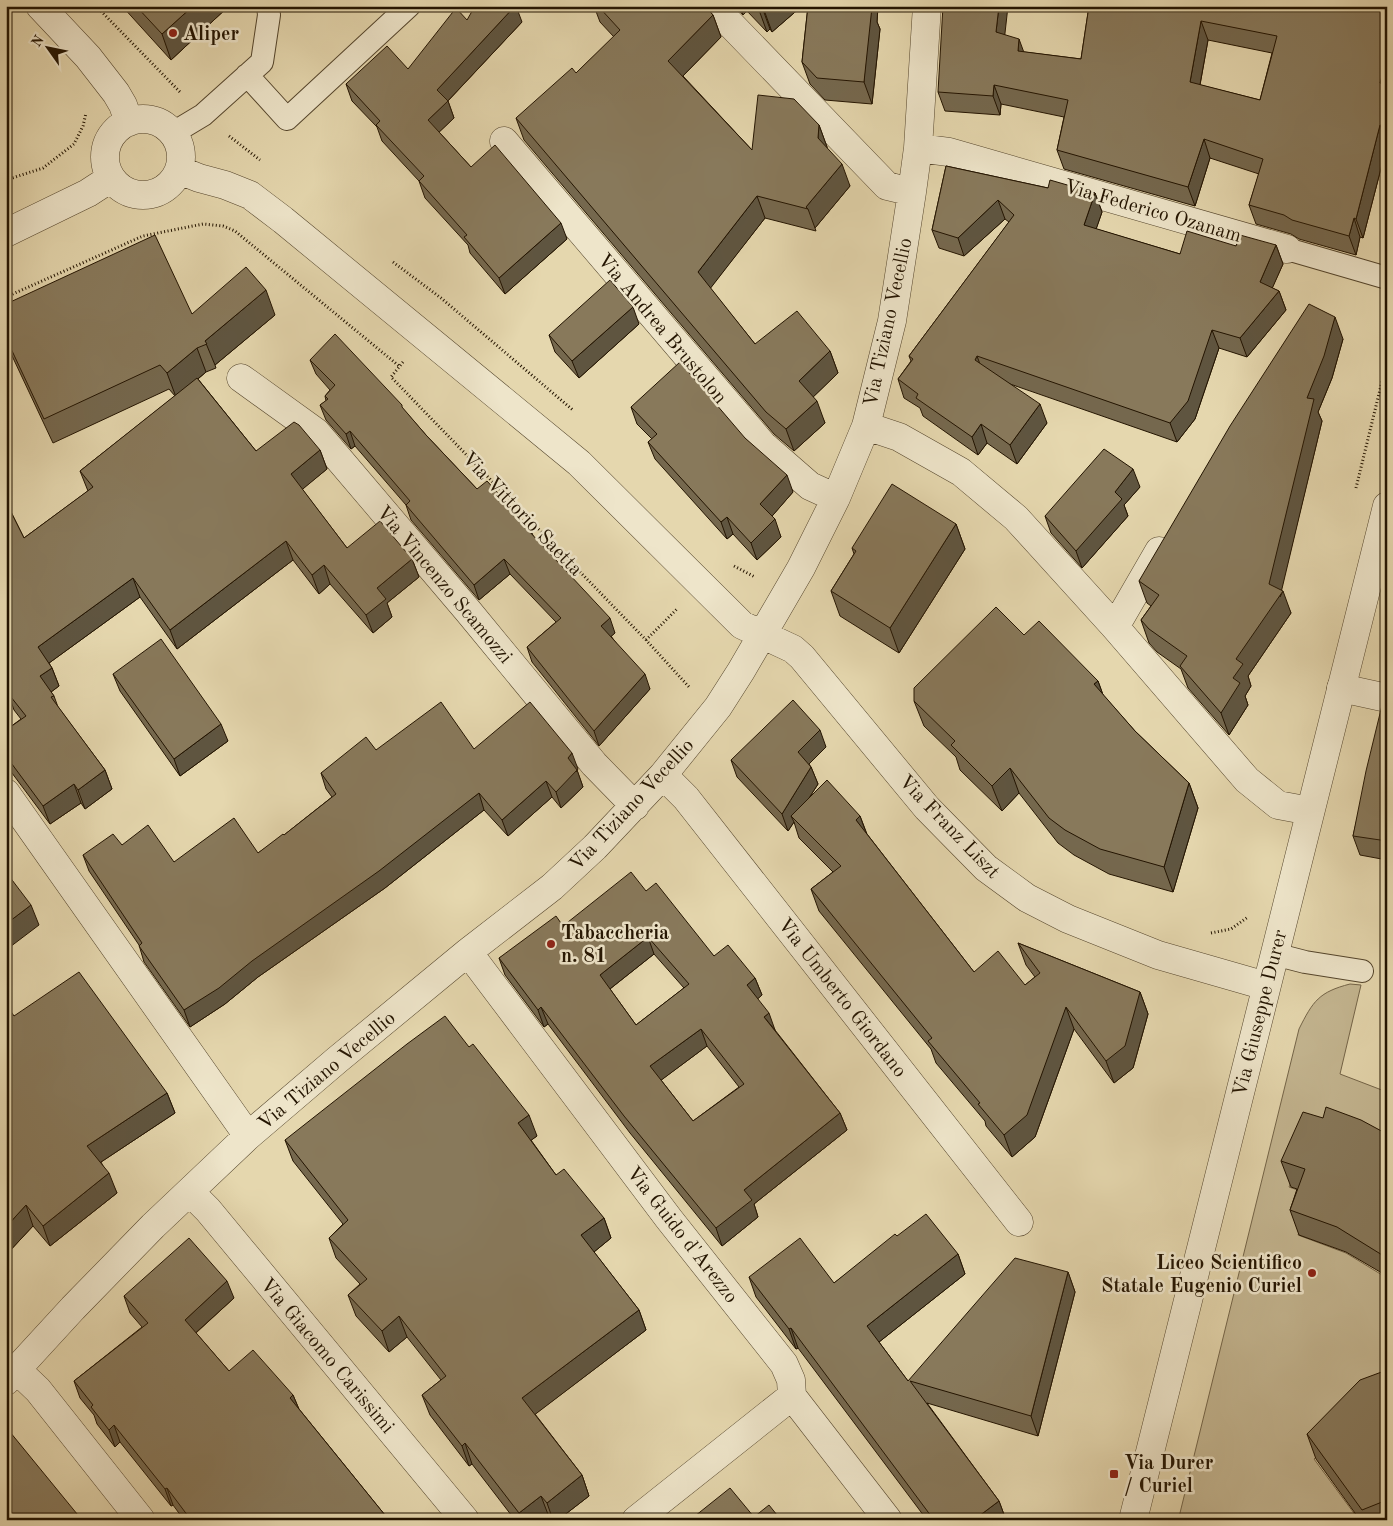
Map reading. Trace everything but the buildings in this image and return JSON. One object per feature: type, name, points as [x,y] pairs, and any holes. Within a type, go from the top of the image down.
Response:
[{"type":"street","points":[[40,6],[88,57],[116,93],[129,122]]},
{"type":"street","points":[[713,6],[887,186],[912,192]]},
{"type":"street","name":"Via Tiziano Vecellio","points":[[12,1375],[73,1308],[153,1226],[248,1136],[468,952],[552,887],[595,847],[663,775],[718,707],[801,568],[836,498],[866,426],[892,321],[912,192],[918,148],[927,6]]},
{"type":"street","points":[[144,119],[154,121],[165,126],[173,134],[179,145],[181,157],[180,170],[165,189],[154,194],[141,196],[119,187],[111,178],[106,167],[105,155],[108,144],[114,134],[129,122],[144,119]]},
{"type":"street","name":"Via Andrea Brustolon","points":[[504,141],[763,445],[810,486],[836,498]]},
{"type":"street","name":"Via Federico Ozanam","points":[[918,148],[949,152],[1287,249]]},
{"type":"street","points":[[180,170],[250,195],[283,220],[579,463],[742,625],[762,635]]},
{"type":"street","points":[[6,233],[88,194],[111,178]]},
{"type":"street","name":"Via Vincenzo Scamozzi","points":[[240,378],[316,432],[468,611],[594,764],[635,806]]},
{"type":"street","points":[[866,426],[899,437],[961,472],[1016,518],[1115,627],[1247,780],[1278,805],[1310,811]]},
{"type":"street","name":"Via Giuseppe Durer","points":[[1133,1520],[1387,506]]},
{"type":"street","points":[[1115,627],[1169,534]]},
{"type":"street","name":"Via Franz Liszt","points":[[762,635],[793,650],[802,657],[928,808],[986,868],[1026,898],[1068,920],[1158,955],[1266,986]]},
{"type":"street","points":[[1341,688],[1387,698]]},
{"type":"street","name":"Via Umberto Giordano","points":[[663,775],[686,798],[1020,1222]]},
{"type":"street","name":"Via Tiziano Vecellio","points":[[6,793],[248,1136]]},
{"type":"street","name":"Via Guido d'Arezzo","points":[[468,952],[669,1219],[784,1364],[791,1380],[792,1396],[888,1520]]},
{"type":"street","name":"Via Giacomo Carissimi","points":[[190,1192],[208,1210],[465,1520]]},
{"type":"street","points":[[12,1375],[38,1390],[141,1520]]},
{"type":"street","points":[[636,1520],[792,1396]]},
{"type":"lane","points":[[173,134],[203,115],[255,68],[269,15],[268,6]]},
{"type":"lane","points":[[255,68],[286,119],[409,6]]},
{"type":"lane","name":"Via Federico Ozanam","points":[[1287,249],[1387,278]]},
{"type":"lane","points":[[1274,954],[1305,962],[1362,971]]},
{"type":"path","points":[[96,6],[203,115]]},
{"type":"path","points":[[6,180],[43,168],[74,144],[83,126],[87,108]]},
{"type":"path","points":[[6,297],[143,236],[202,224],[223,226],[236,231],[399,366],[425,336]]},
{"type":"path","name":"Via Vittorio Saetta","points":[[399,366],[391,377],[646,640],[690,688]]},
{"type":"path","points":[[1204,934],[1231,929],[1249,916]]},
{"type":"shaded area","name":"Liceo Scientifico Statale Eugenio Curiel","points":[[1350,984],[1361,985],[1340,1074],[1387,1092],[1387,1151],[1311,1135],[1289,1187],[1312,1195],[1298,1235],[1346,1253],[1387,1278],[1387,1397],[1368,1405],[1314,1459],[1359,1520],[1180,1520],[1179,1517],[1299,1029],[1318,999],[1331,990]]},
{"type":"place","name":"Aliper","points":[[173,33]]},
{"type":"place","name":"Tabaccheria n. 81","points":[[551,944]]},
{"type":"place","name":"Liceo Scientifico Statale Eugenio Curiel","points":[[1312,1273]]},
{"type":"place","name":"Via Durer / Curiel","points":[[1114,1474]]}]
